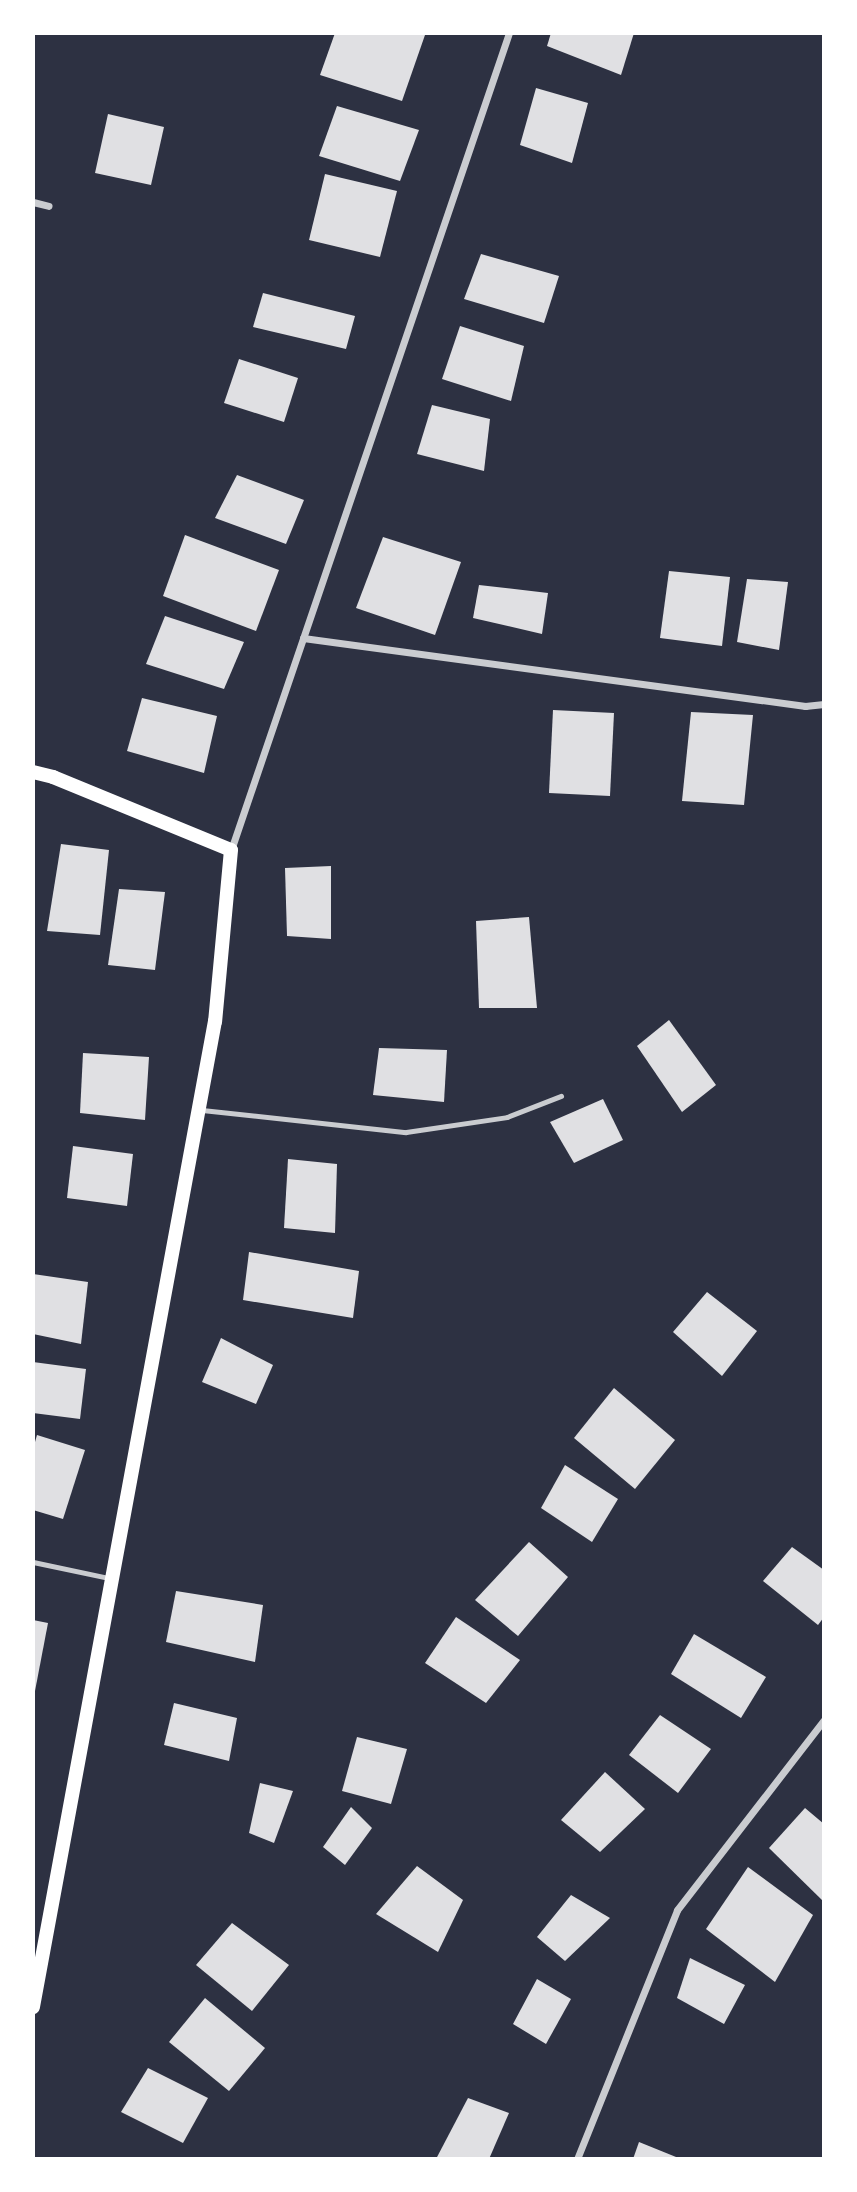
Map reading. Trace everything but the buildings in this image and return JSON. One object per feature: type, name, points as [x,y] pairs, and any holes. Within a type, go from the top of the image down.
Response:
[{"type":"main road","points":[[33,772],[53,776],[231,850],[215,1021],[33,2007]]},
{"type":"street","points":[[231,850],[509,33]]},
{"type":"street","points":[[33,202],[49,206]]},
{"type":"street","points":[[303,638],[805,706],[824,704]]},
{"type":"street","points":[[577,2159],[677,1910],[824,1720]]},
{"type":"lane","points":[[198,1110],[406,1132],[507,1117],[561,1096]]},
{"type":"lane","points":[[33,1562],[112,1579]]}]
